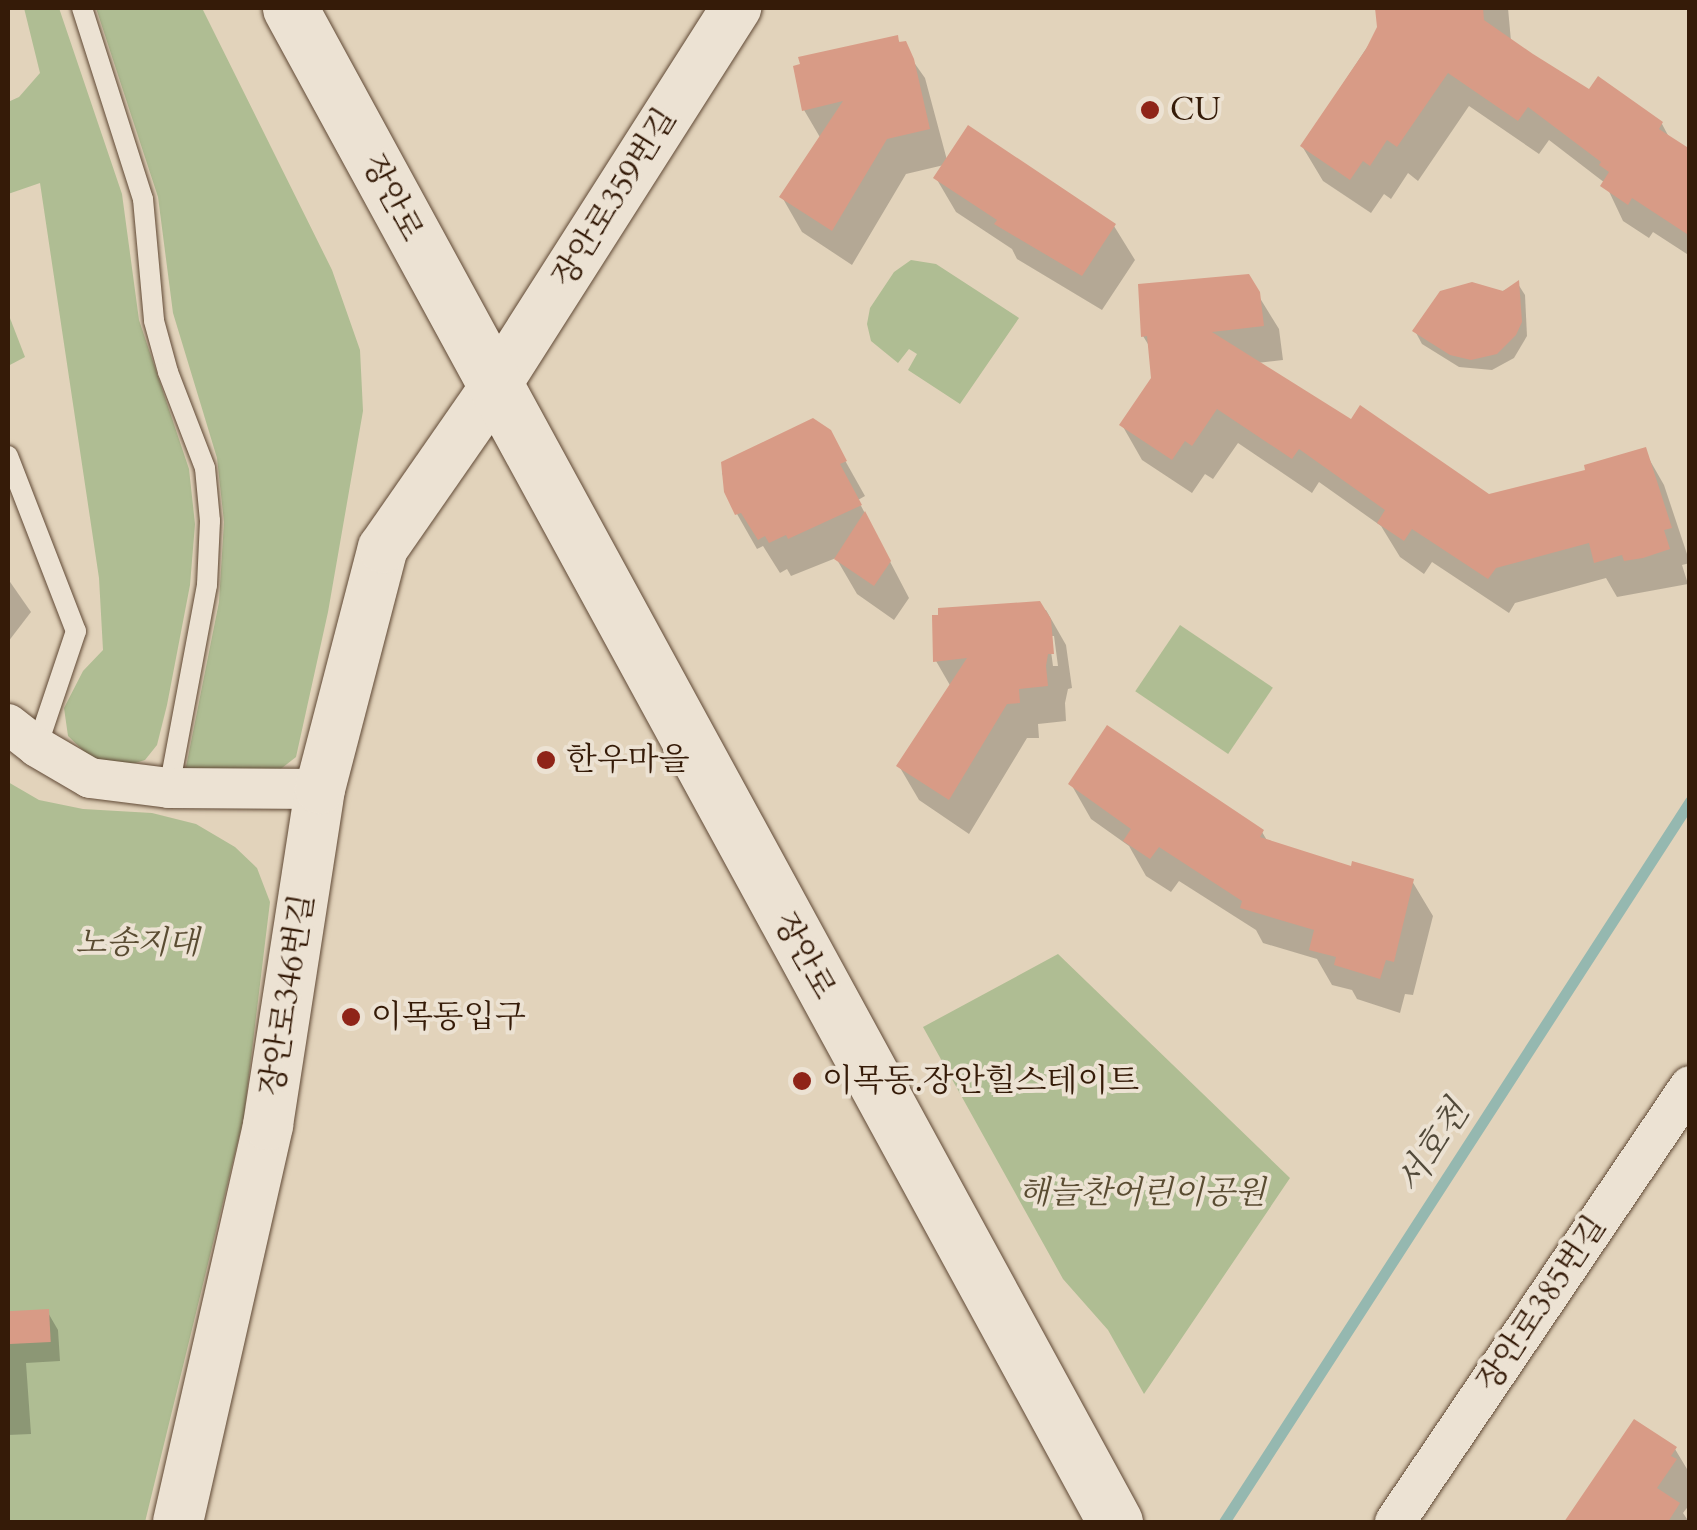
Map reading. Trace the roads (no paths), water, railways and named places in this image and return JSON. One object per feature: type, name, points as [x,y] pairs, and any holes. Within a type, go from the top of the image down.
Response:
[{"type":"main road","name":"장안로","points":[[290,8],[1110,1515]]},
{"type":"street","name":"장안로359번길","points":[[494,388],[736,8]]},
{"type":"street","points":[[22,736],[90,778],[169,788],[320,789],[383,548],[494,388]]},
{"type":"street","name":"장안로346번길","points":[[178,1522],[268,1125],[320,789]]},
{"type":"street","name":"장안로385번길","points":[[1395,1522],[1690,1086]]},
{"type":"lane","points":[[82,8],[142,199],[158,338],[206,468],[210,521],[207,585],[169,788]]},
{"type":"lane","points":[[8,456],[76,631],[22,736]]},
{"type":"waterway","name":"서호천","points":[[1224,1522],[1690,801]]},
{"type":"place","name":"CU","points":[[1150,110]]},
{"type":"place","name":"한우마을","points":[[546,760]]},
{"type":"place","name":"이목동입구","points":[[351,1017]]},
{"type":"place","name":"이목동.장안힐스테이트","points":[[802,1081]]},
{"type":"park label","name":"노송지대","points":[[137,943]]},
{"type":"park label","name":"해늘찬어린이공원","points":[[1142,1193]]}]
